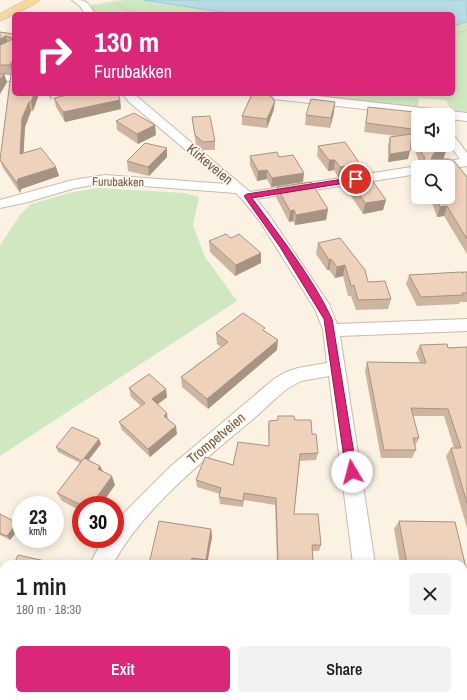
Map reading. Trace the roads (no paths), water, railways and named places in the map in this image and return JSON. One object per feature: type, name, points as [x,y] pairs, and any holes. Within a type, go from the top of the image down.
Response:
[{"type":"main road","points":[[0,12],[21,0]]},
{"type":"main road","points":[[0,18],[34,0]]},
{"type":"street","points":[[78,0],[84,4],[89,12]]},
{"type":"street","points":[[0,78],[12,78]]},
{"type":"street","name":"Kirkeveien","points":[[130,96],[209,162],[243,193],[268,223],[323,308],[331,330],[363,560]]},
{"type":"street","points":[[282,96],[411,111]]},
{"type":"street","points":[[455,116],[467,117]]},
{"type":"street","points":[[455,145],[467,161],[455,163]]},
{"type":"street","name":"Furubakken","points":[[0,204],[16,201],[73,184],[105,179],[243,193],[411,171]]},
{"type":"street","points":[[331,330],[467,325]]},
{"type":"street","name":"Trompetveien","points":[[124,529],[163,485],[191,459],[274,390],[291,378],[313,370],[337,369]]},
{"type":"street","name":"Trompetveien","points":[[103,560],[110,548]]},
{"type":"water","points":[[144,0],[467,0],[467,22],[455,25],[455,12],[221,12]]}]
